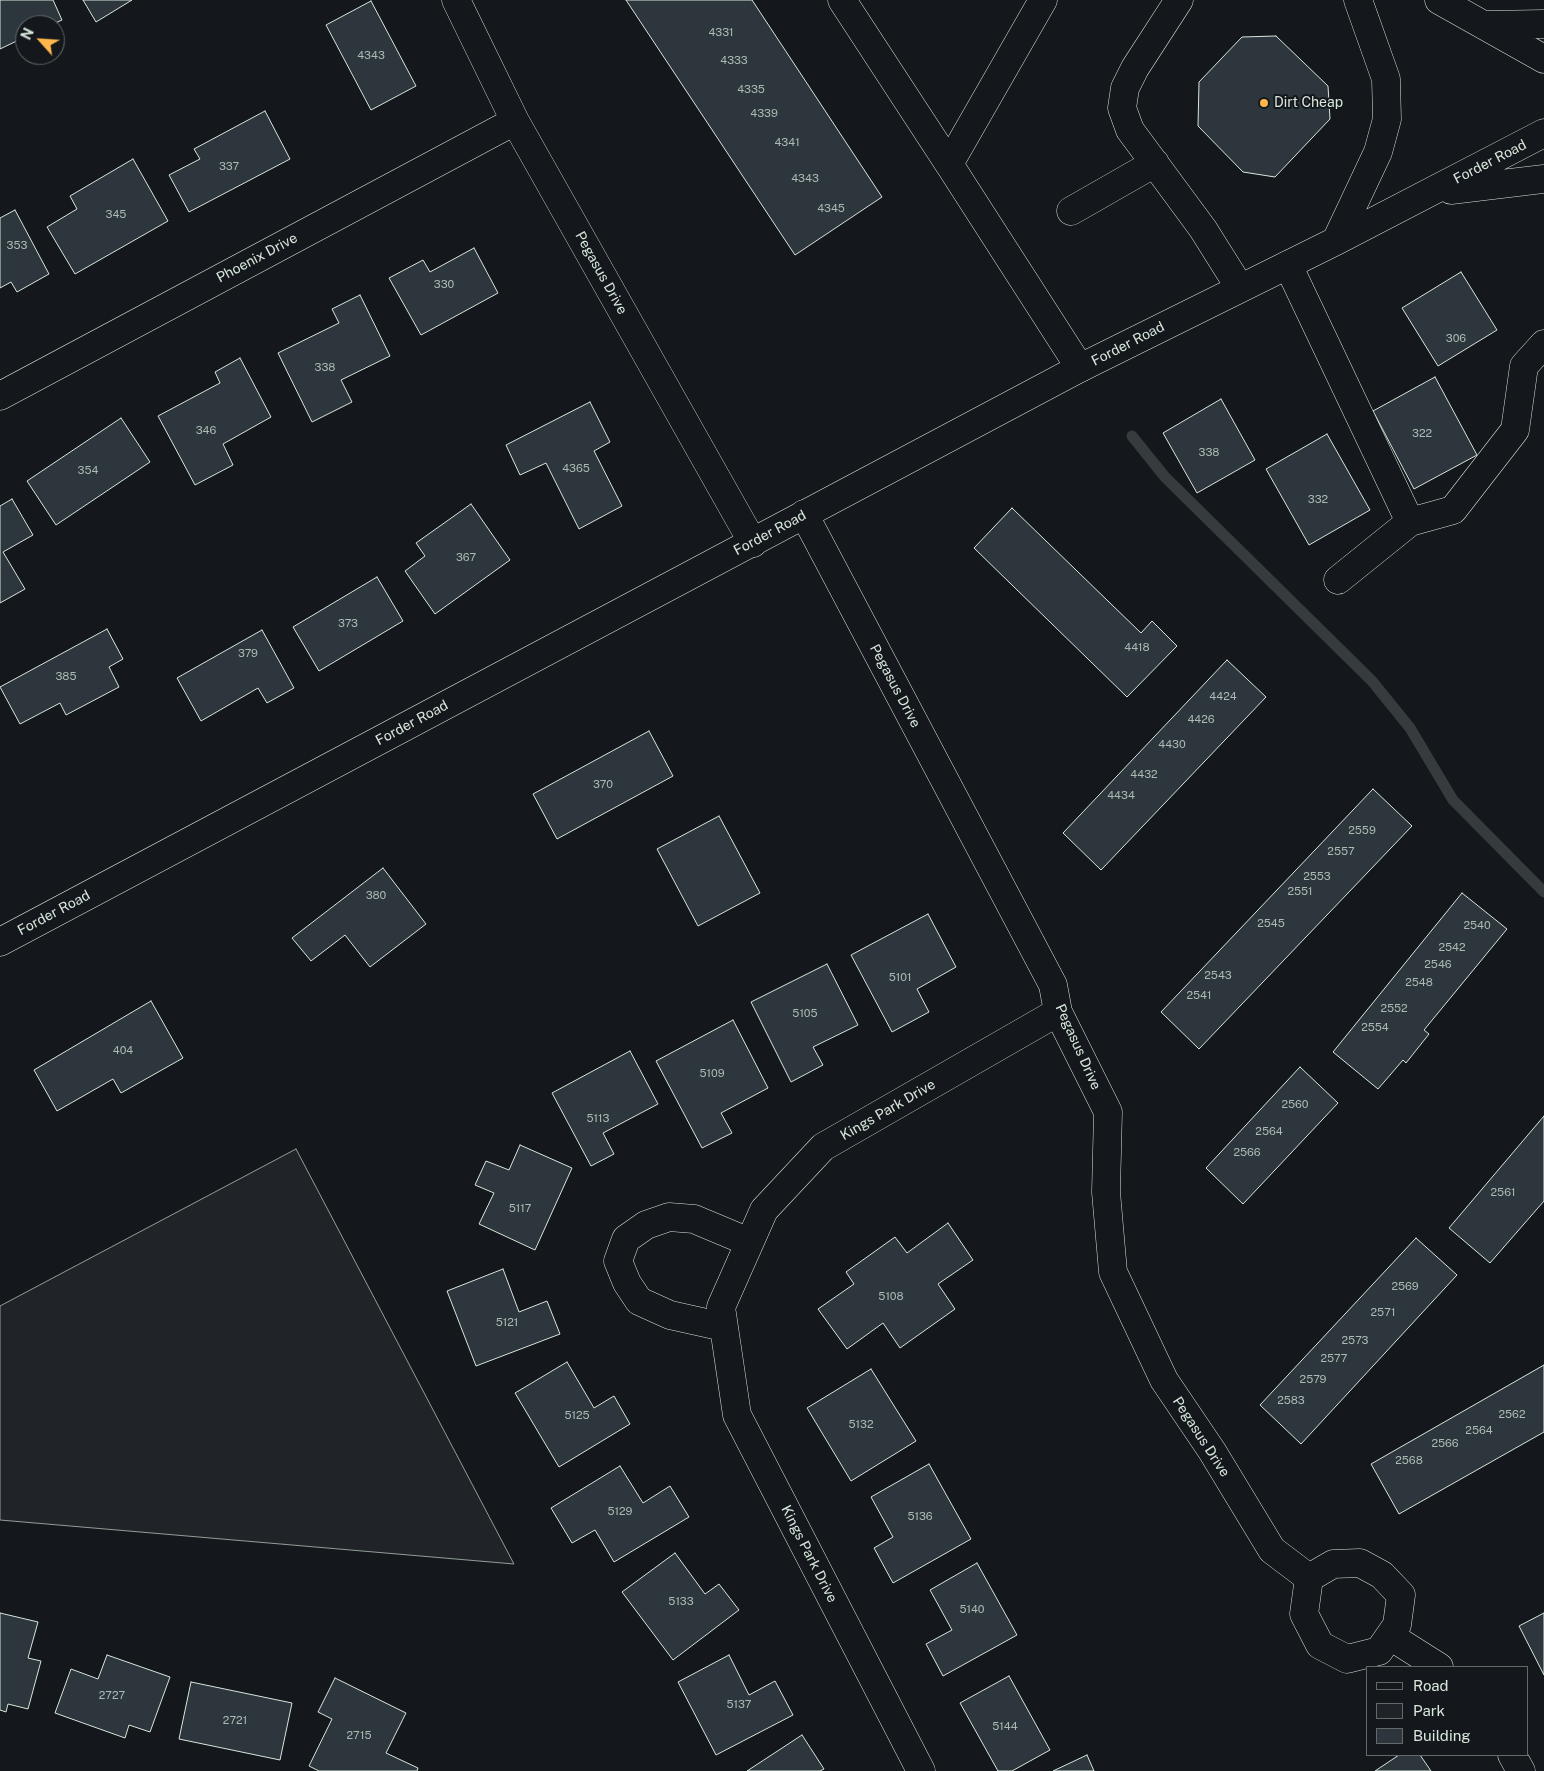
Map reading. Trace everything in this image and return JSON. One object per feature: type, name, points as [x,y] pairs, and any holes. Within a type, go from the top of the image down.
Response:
[{"type":"street","name":"Pegasus Drive","points":[[456,0],[515,121],[753,543]]},
{"type":"street","points":[[842,0],[1080,368]]},
{"type":"street","points":[[949,164],[1042,0]]},
{"type":"street","points":[[1179,0],[1135,68],[1125,88],[1122,108],[1130,130],[1203,228],[1240,288]]},
{"type":"street","points":[[1336,241],[1378,152],[1387,119],[1386,79],[1358,0]]},
{"type":"street","points":[[1439,0],[1544,58]]},
{"type":"street","points":[[1484,25],[1544,24]]},
{"type":"street","name":"Phoenix Drive","points":[[0,396],[515,121]]},
{"type":"street","name":"Forder Road","points":[[0,942],[1080,368],[1336,241],[1544,133]]},
{"type":"street","points":[[1071,212],[1155,163]]},
{"type":"street","points":[[1432,192],[1544,179]]},
{"type":"street","points":[[1288,265],[1410,522]]},
{"type":"street","points":[[1338,580],[1410,522],[1452,510],[1516,430],[1524,366],[1544,344]]},
{"type":"street","name":"Pegasus Drive","points":[[804,514],[1053,985],[1058,1012],[1108,1112],[1106,1192],[1113,1272],[1164,1380],[1212,1451],[1272,1550],[1308,1578]]},
{"type":"street","name":"Kings Park Drive","points":[[921,1771],[736,1415],[721,1307],[764,1210],[823,1147],[1058,1012]]},
{"type":"street","points":[[724,1327],[670,1315],[639,1301],[627,1283],[618,1260],[626,1239],[646,1225],[669,1217],[694,1219],[749,1242]]},
{"type":"street","points":[[1360,1562],[1382,1575],[1401,1595],[1397,1625],[1379,1651],[1347,1659],[1320,1645],[1304,1614],[1308,1578],[1333,1564],[1360,1562]]},
{"type":"street","points":[[1390,1636],[1437,1666]]},
{"type":"street","points":[[1513,1756],[1521,1771]]},
{"type":"green space","points":[[296,1149],[514,1564],[0,1520],[0,1306]]},
{"type":"building","points":[[0,0],[53,0],[60,15],[15,15],[15,42],[0,49]]},
{"type":"building","points":[[83,0],[132,0],[96,22]]},
{"type":"building","points":[[626,0],[752,0],[882,197],[795,255]]},
{"type":"building","points":[[371,1],[416,86],[371,110],[326,25]]},
{"type":"building","name":"Dirt Cheap","points":[[1276,36],[1328,86],[1330,119],[1275,177],[1243,172],[1198,126],[1199,82],[1242,37]]},
{"type":"building","points":[[265,111],[290,159],[189,212],[169,175],[200,159],[194,149]]},
{"type":"building","points":[[133,159],[168,221],[75,274],[47,227],[77,209],[70,196]]},
{"type":"building","points":[[15,210],[49,274],[17,292],[11,282],[0,288],[0,218]]},
{"type":"building","points":[[474,248],[498,293],[421,335],[389,278],[423,260],[430,272]]},
{"type":"building","points":[[1461,272],[1497,330],[1438,366],[1402,308]]},
{"type":"building","points":[[360,295],[390,356],[341,380],[352,402],[312,422],[278,353],[339,323],[332,309]]},
{"type":"building","points":[[240,358],[271,417],[223,444],[233,465],[195,485],[158,416],[220,383],[215,372]]},
{"type":"building","points":[[1435,377],[1477,455],[1414,489],[1373,411]]},
{"type":"building","points":[[1221,399],[1255,460],[1197,493],[1163,433]]},
{"type":"building","points":[[590,402],[610,442],[594,451],[622,506],[579,529],[546,463],[520,475],[506,445]]},
{"type":"building","points":[[121,418],[150,462],[56,525],[27,481]]},
{"type":"building","points":[[1327,434],[1370,510],[1309,545],[1266,469]]},
{"type":"building","points":[[12,499],[33,535],[3,552],[25,589],[0,603],[0,506]]},
{"type":"building","points":[[471,504],[510,560],[435,614],[405,571],[425,556],[416,543]]},
{"type":"building","points":[[1012,508],[1141,633],[1152,621],[1177,646],[1127,697],[974,548]]},
{"type":"building","points":[[377,577],[403,621],[319,671],[293,627]]},
{"type":"building","points":[[107,629],[123,659],[109,667],[119,687],[66,715],[60,703],[20,724],[0,687]]},
{"type":"building","points":[[262,630],[294,688],[267,703],[258,688],[201,721],[177,678]]},
{"type":"building","points":[[1227,660],[1266,697],[1101,870],[1063,833]]},
{"type":"building","points":[[649,731],[673,776],[557,839],[533,794]]},
{"type":"building","points":[[1373,789],[1412,826],[1199,1049],[1161,1012]]},
{"type":"building","points":[[719,816],[760,893],[698,926],[657,849]]},
{"type":"building","points":[[383,868],[426,924],[370,967],[345,935],[311,961],[292,938]]},
{"type":"building","points":[[1462,893],[1507,929],[1424,1030],[1429,1034],[1406,1063],[1403,1060],[1378,1089],[1333,1052]]},
{"type":"building","points":[[928,914],[956,967],[917,989],[929,1012],[892,1032],[851,955]]},
{"type":"building","points":[[827,964],[858,1025],[813,1047],[823,1065],[791,1082],[751,1002]]},
{"type":"building","points":[[151,1001],[183,1058],[121,1093],[113,1079],[57,1111],[34,1070]]},
{"type":"building","points":[[733,1020],[768,1088],[721,1113],[732,1133],[702,1148],[656,1061]]},
{"type":"building","points":[[630,1051],[658,1104],[603,1133],[614,1154],[591,1166],[552,1093]]},
{"type":"building","points":[[1300,1067],[1338,1103],[1243,1204],[1206,1168]]},
{"type":"building","points":[[1544,1116],[1544,1201],[1490,1263],[1449,1228]]},
{"type":"building","points":[[520,1145],[572,1168],[535,1250],[479,1224],[494,1193],[475,1185],[486,1161],[509,1170]]},
{"type":"building","points":[[948,1223],[973,1260],[938,1284],[955,1309],[900,1348],[883,1323],[847,1349],[818,1309],[854,1284],[846,1272],[895,1237],[907,1253]]},
{"type":"building","points":[[1416,1238],[1457,1275],[1301,1444],[1260,1405]]},
{"type":"building","points":[[503,1269],[519,1312],[547,1301],[560,1334],[476,1366],[447,1291]]},
{"type":"building","points":[[567,1362],[594,1408],[614,1396],[630,1424],[559,1467],[515,1393]]},
{"type":"building","points":[[1544,1365],[1544,1432],[1399,1514],[1371,1464]]},
{"type":"building","points":[[871,1369],[916,1441],[851,1481],[807,1408]]},
{"type":"building","points":[[929,1464],[971,1539],[893,1583],[874,1548],[893,1537],[871,1497]]},
{"type":"building","points":[[620,1466],[643,1503],[670,1486],[689,1517],[614,1562],[595,1530],[572,1543],[551,1508]]},
{"type":"building","points":[[675,1553],[705,1594],[719,1584],[739,1610],[673,1660],[622,1592]]},
{"type":"building","points":[[977,1563],[1017,1635],[943,1676],[926,1644],[952,1630],[930,1590]]},
{"type":"building","points":[[0,1613],[38,1622],[28,1658],[41,1661],[28,1709],[8,1704],[6,1712],[0,1710]]},
{"type":"building","points":[[1544,1613],[1544,1675],[1519,1626]]},
{"type":"building","points":[[107,1655],[170,1677],[150,1732],[129,1725],[125,1738],[55,1713],[71,1669],[98,1679]]},
{"type":"building","points":[[729,1655],[749,1695],[775,1681],[793,1715],[716,1755],[678,1682]]},
{"type":"building","points":[[1009,1676],[1050,1750],[1012,1771],[998,1771],[960,1703]]},
{"type":"building","points":[[335,1678],[406,1713],[386,1753],[418,1768],[417,1771],[319,1771],[309,1766],[332,1719],[318,1712]]},
{"type":"building","points":[[191,1682],[292,1703],[280,1760],[179,1739]]},
{"type":"building","points":[[802,1735],[824,1769],[820,1771],[747,1771]]},
{"type":"building","points":[[1087,1755],[1094,1771],[1053,1771]]},
{"type":"building","points":[[1398,1756],[1421,1756],[1431,1771],[1375,1771]]},
{"type":"waterway","points":[[1132,436],[1165,477],[1372,681],[1410,728],[1453,800],[1544,892]]},
{"type":"place","name":"Dirt Cheap","points":[[1264,103]]}]
